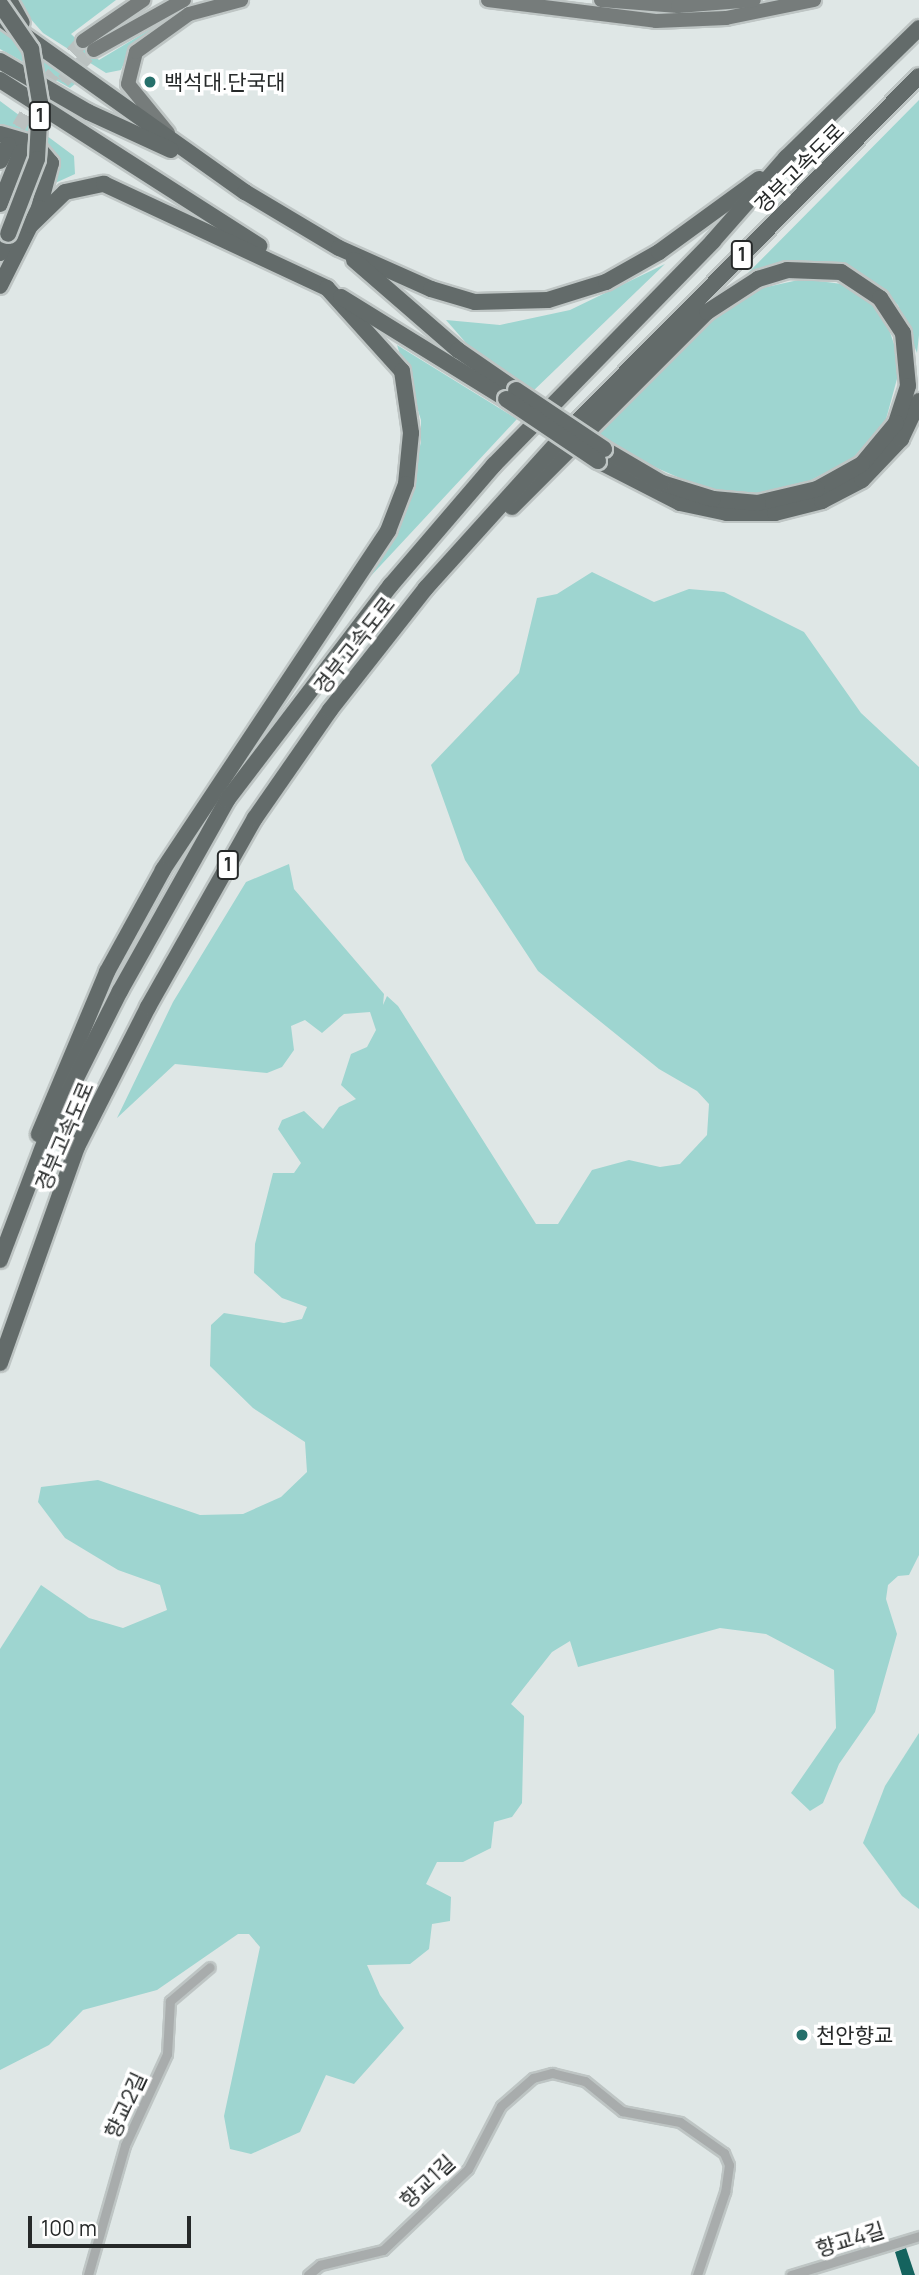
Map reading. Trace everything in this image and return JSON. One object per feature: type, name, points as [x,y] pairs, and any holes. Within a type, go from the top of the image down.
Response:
[{"type":"highway","points":[[9,0],[15,16],[43,45]]},
{"type":"highway","name":"1","points":[[0,4],[31,49],[40,102],[37,159],[0,253]]},
{"type":"highway","points":[[0,18],[43,45],[193,160],[339,248],[475,302],[548,300],[606,282],[659,252],[786,158]]},
{"type":"highway","name":"경부고속도로","points":[[0,1260],[47,1136],[120,991],[226,800],[391,584],[494,465],[713,241],[786,158],[919,28]]},
{"type":"highway","points":[[0,61],[88,112],[193,160]]},
{"type":"highway","name":"경부고속도로","points":[[0,1363],[78,1147],[148,1007],[255,818],[330,710],[426,588],[565,434],[919,76]]},
{"type":"highway","points":[[0,79],[36,106]]},
{"type":"highway","points":[[0,87],[36,106],[327,288],[511,394],[601,455],[680,503],[727,513],[775,513],[822,500],[862,480],[901,439],[919,401]]},
{"type":"highway","points":[[0,161],[7,146],[23,138],[50,158],[47,186],[31,225],[0,286]]},
{"type":"highway","points":[[0,204],[7,146]]},
{"type":"highway","points":[[0,1249],[56,1085],[107,972],[213,789],[372,561],[399,507],[412,454],[402,371],[327,288],[104,184],[65,192],[31,225]]},
{"type":"highway","points":[[339,248],[511,394]]},
{"type":"highway","points":[[426,588],[707,312],[744,287],[787,270],[841,272],[880,298],[903,334],[908,386],[896,423],[862,464],[817,489],[758,503],[713,499],[662,483],[601,455]]},
{"type":"main road","points":[[143,0],[89,46],[184,0]]},
{"type":"main road","points":[[193,160],[137,99],[128,84],[130,64],[147,41],[189,14],[241,0]]},
{"type":"main road","points":[[488,0],[656,21],[726,18],[814,0]]},
{"type":"main road","points":[[601,0],[678,6],[754,0]]},
{"type":"street","name":"향교2길","points":[[88,2275],[125,2145],[167,2054],[170,2001],[210,1967]]},
{"type":"street","name":"향교1길","points":[[308,2275],[320,2265],[383,2250],[468,2169],[501,2106],[533,2078],[551,2073],[585,2081],[622,2111],[680,2122],[724,2153],[729,2165],[725,2192],[697,2275]]},
{"type":"street","name":"향교4길","points":[[791,2275],[919,2236]]},
{"type":"shaded area","points":[[14,0],[116,0],[71,34],[99,60],[182,10],[132,45],[121,70],[106,73],[43,33]]},
{"type":"shaded area","points":[[0,28],[74,80],[75,84],[70,88],[0,49]]},
{"type":"shaded area","points":[[919,100],[917,353],[898,305],[860,273],[816,261],[748,273]]},
{"type":"shaded area","points":[[0,101],[74,156],[75,174],[53,184],[56,162],[50,147],[23,130],[0,128]]},
{"type":"shaded area","points":[[665,264],[530,394],[488,368],[446,320],[500,325],[570,310]]},
{"type":"shaded area","points":[[803,279],[842,284],[869,299],[885,318],[901,364],[885,423],[852,459],[790,491],[768,497],[716,494],[641,461],[595,433],[716,314],[762,288]]},
{"type":"shaded area","points":[[397,345],[517,419],[368,579],[403,514],[421,442],[421,420]]},
{"type":"shaded area","points":[[592,572],[654,602],[689,589],[724,592],[804,632],[861,713],[919,767],[919,1555],[909,1575],[898,1576],[888,1585],[886,1599],[897,1634],[875,1712],[839,1764],[823,1803],[810,1811],[791,1793],[836,1728],[834,1670],[766,1634],[720,1628],[578,1667],[570,1641],[552,1652],[511,1704],[524,1716],[522,1803],[512,1817],[494,1822],[491,1848],[463,1862],[437,1862],[426,1884],[451,1897],[450,1921],[432,1924],[429,1949],[410,1964],[367,1965],[380,1995],[404,2028],[354,2084],[326,2075],[300,2132],[251,2154],[230,2149],[224,2116],[260,1947],[249,1934],[238,1934],[157,1990],[83,2010],[49,2045],[0,2070],[0,1649],[41,1585],[89,1618],[123,1628],[167,1610],[160,1585],[118,1570],[65,1538],[38,1502],[41,1487],[98,1480],[200,1515],[243,1514],[281,1497],[307,1472],[305,1442],[253,1408],[210,1366],[211,1325],[224,1313],[284,1323],[302,1319],[307,1307],[282,1298],[254,1273],[255,1244],[273,1173],[294,1173],[301,1163],[278,1129],[282,1120],[304,1111],[323,1129],[339,1107],[356,1099],[341,1085],[351,1054],[367,1047],[376,1030],[370,1012],[344,1014],[322,1033],[305,1020],[291,1026],[294,1050],[282,1067],[267,1073],[175,1064],[117,1118],[173,1002],[246,882],[289,864],[294,889],[384,994],[383,1005],[387,996],[398,1006],[536,1224],[558,1224],[592,1170],[629,1160],[660,1167],[680,1164],[707,1135],[709,1104],[697,1091],[659,1069],[538,971],[465,860],[431,765],[519,673],[537,598],[557,594]]},
{"type":"shaded area","points":[[919,1733],[919,1909],[902,1896],[863,1843],[885,1786]]},
{"type":"building","points":[[906,2248],[915,2275],[902,2275],[895,2252]]},
{"type":"tunnel","points":[[8,145],[44,84],[83,41]]},
{"type":"tunnel","points":[[40,117],[63,81],[94,50]]},
{"type":"place","name":"백석대.단국대","points":[[150,82]]},
{"type":"place","name":"천안향교","points":[[802,2035]]}]
